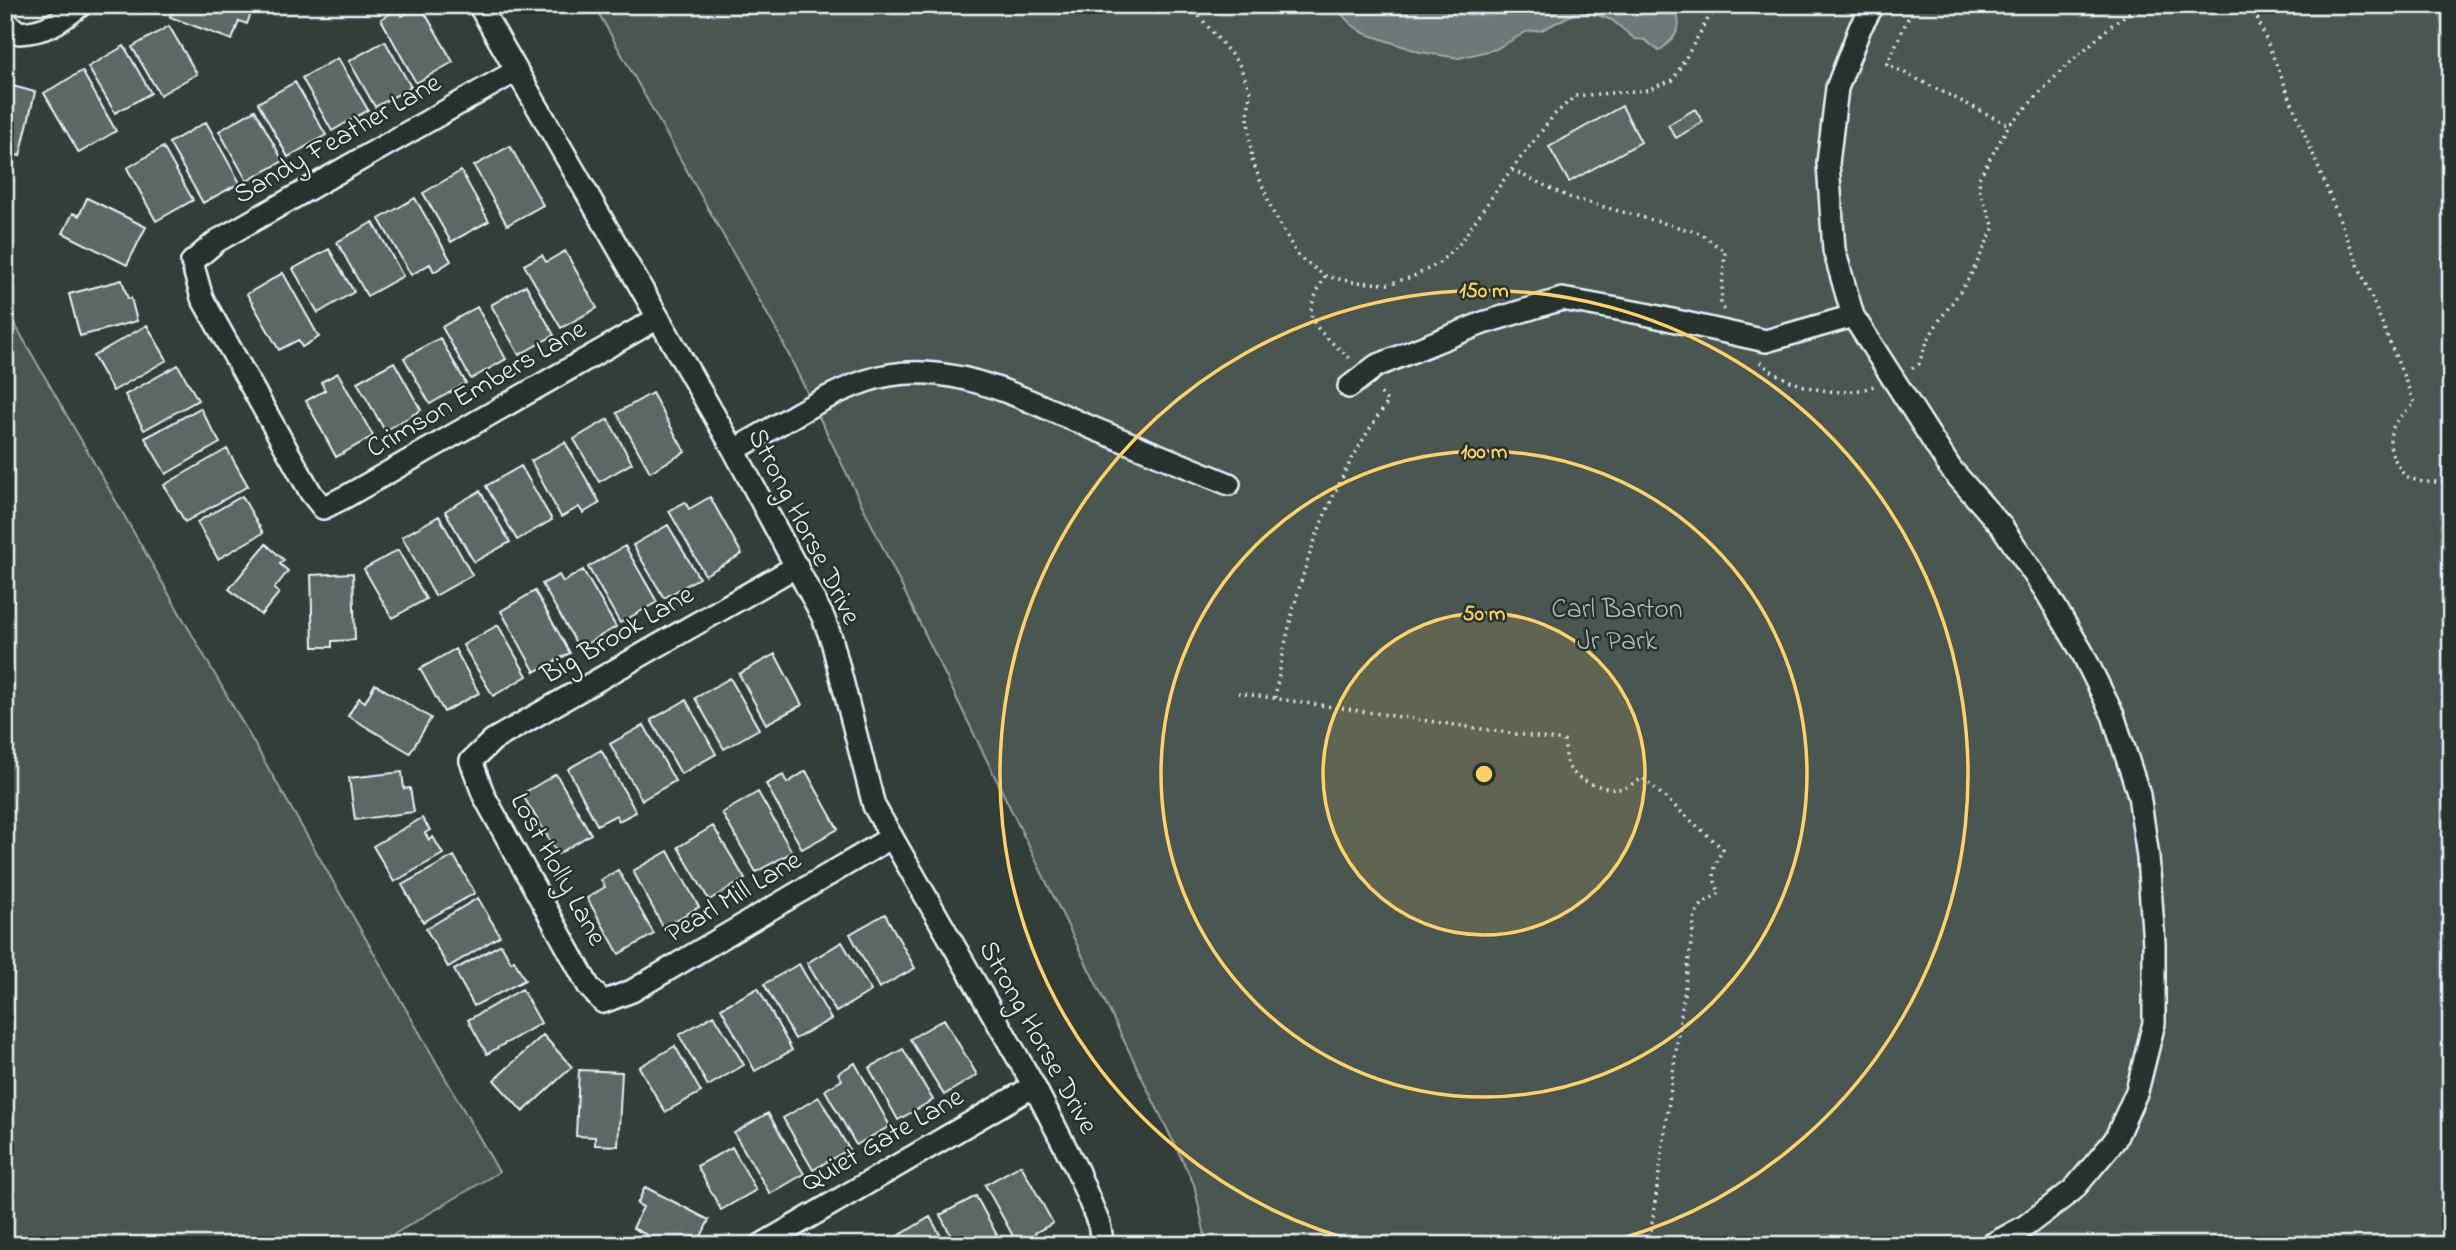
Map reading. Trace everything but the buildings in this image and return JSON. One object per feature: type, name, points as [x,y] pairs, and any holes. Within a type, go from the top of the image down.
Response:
[{"type":"street","points":[[5,21],[19,33],[38,32],[57,24],[81,5]]},
{"type":"street","name":"Strong Horse Drive","points":[[479,5],[734,450],[824,617],[874,806],[1034,1086],[1077,1170],[1099,1224],[1103,1245]]},
{"type":"street","points":[[1873,5],[1860,28],[1838,88],[1828,163],[1834,250],[1853,316],[1951,468],[2002,527],[2045,590],[2082,652],[2113,715],[2139,795],[2148,857],[2154,957],[2154,1023],[2137,1091],[2115,1140],[2073,1190],[2024,1227],[1991,1245]]},
{"type":"street","name":"Sandy Feather Lane","points":[[323,508],[311,493],[202,298],[192,262],[217,241],[516,71]]},
{"type":"street","points":[[1349,387],[1377,366],[1483,323],[1562,299],[1766,341],[1853,316]]},
{"type":"street","name":"Crimson Embers Lane","points":[[323,508],[658,318]]},
{"type":"street","points":[[734,450],[823,400],[867,380],[911,372],[952,376],[1002,390],[1229,484]]},
{"type":"street","name":"Big Brook Lane","points":[[471,761],[493,740],[797,566]]},
{"type":"street","name":"Lost Holly Lane","points":[[471,761],[484,796],[589,987],[603,1002]]},
{"type":"street","name":"Pearl Mill Lane","points":[[603,1002],[632,991],[892,837]]},
{"type":"street","name":"Quiet Gate Lane","points":[[761,1245],[1034,1086]]},
{"type":"path","points":[[1190,5],[1239,64],[1250,91],[1248,118],[1251,160],[1273,212],[1298,256],[1325,276],[1353,282],[1388,284],[1412,277],[1438,264],[1461,243],[1505,178],[1554,115],[1575,96],[1647,90],[1673,80],[1708,19],[1720,5]]},
{"type":"path","points":[[1909,5],[1911,12],[1887,64],[2009,125]]},
{"type":"path","points":[[2252,5],[2415,404],[2400,415],[2389,436],[2393,457],[2405,476],[2425,483],[2447,481],[2451,495]]},
{"type":"path","points":[[1275,698],[1282,656],[1312,542],[1333,493],[1369,429],[1388,402],[1367,373],[1314,325],[1311,314],[1313,302],[1325,276]]},
{"type":"path","points":[[1238,693],[1564,741],[1567,765],[1576,776],[1606,789],[1623,789],[1643,778],[1723,849],[1713,871],[1714,884],[1720,893],[1703,903],[1695,915],[1649,1245]]},
{"type":"green space","name":"Carl Barton Jr Park","points":[[594,5],[2451,5],[2451,1245],[1207,1245],[1194,1184],[779,335]]},
{"type":"green space","points":[[5,307],[499,1172],[376,1245],[5,1245]]},
{"type":"shaded area","points":[[1333,5],[1671,5],[1679,25],[1674,36],[1659,51],[1645,40],[1635,39],[1612,20],[1589,12],[1575,13],[1542,30],[1526,32],[1496,49],[1459,58],[1420,52],[1364,33]]}]
